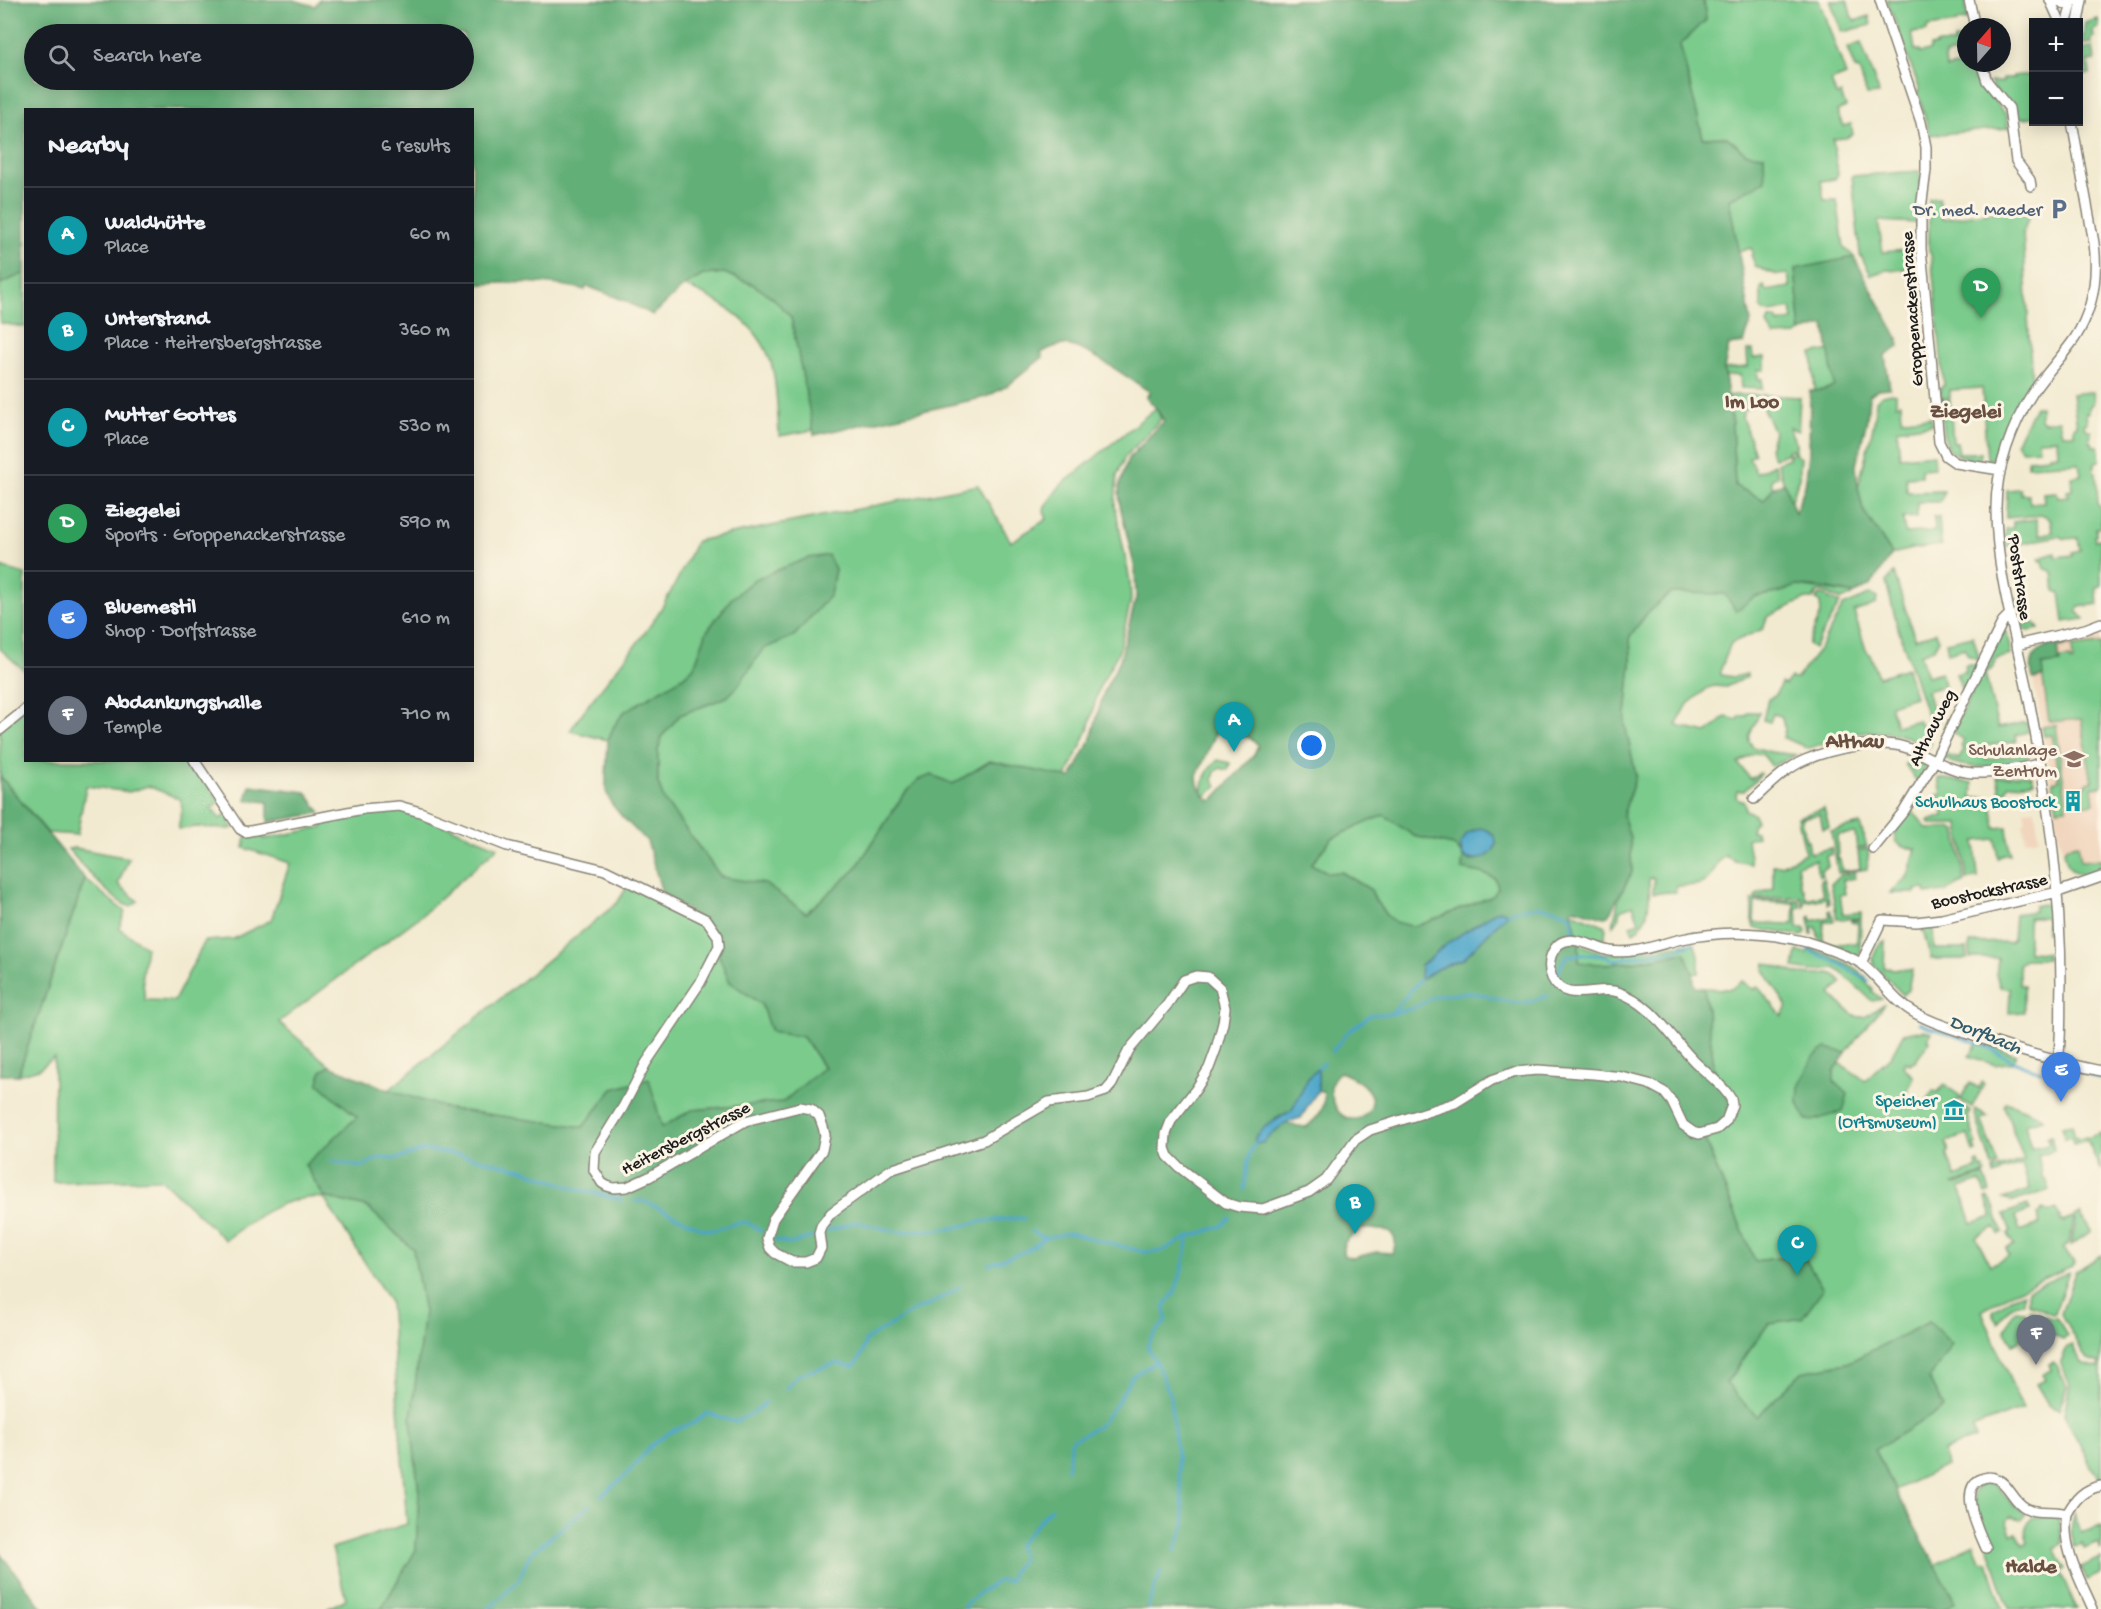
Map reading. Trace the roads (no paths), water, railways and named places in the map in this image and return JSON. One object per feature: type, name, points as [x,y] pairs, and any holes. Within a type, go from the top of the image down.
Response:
[{"type":"street","name":"Groppenackerstrasse","points":[[1880,0],[1921,122],[1926,147],[1926,170],[1921,209],[1921,249],[1939,442],[1946,456],[1956,463],[2000,470]]},
{"type":"street","points":[[1969,0],[1973,18]]},
{"type":"street","points":[[2050,0],[2058,18]]},
{"type":"street","points":[[2056,0],[2067,5],[2076,1]]},
{"type":"street","points":[[2069,18],[2076,1]]},
{"type":"street","points":[[2076,1],[2078,18]]},
{"type":"street","points":[[1984,72],[1987,81],[2009,108],[2016,161],[2030,180],[2031,186]]},
{"type":"street","name":"Poststrasse","points":[[2058,1061],[2061,962],[2058,892],[2040,764],[2001,579],[1996,506],[2000,470],[2025,407],[2034,391],[2075,338],[2094,290],[2096,261],[2094,243],[2073,126]]},
{"type":"street","name":"Althauweg","points":[[1873,849],[1904,811],[1934,762],[2003,621],[2009,615]]},
{"type":"street","points":[[2016,645],[2101,623]]},
{"type":"street","points":[[0,730],[24,711]]},
{"type":"street","points":[[1754,799],[1783,773],[1804,760],[1839,750],[1877,743],[1906,747],[1943,767],[1973,773],[2040,764]]},
{"type":"street","name":"Heitersbergstrasse","points":[[195,762],[240,829],[247,832],[363,809],[399,806],[507,846],[605,870],[707,920],[718,936],[718,946],[700,983],[646,1063],[623,1107],[595,1152],[594,1170],[602,1183],[607,1186],[627,1187],[649,1178],[745,1120],[800,1107],[812,1109],[819,1116],[825,1135],[822,1150],[773,1219],[767,1238],[770,1248],[775,1253],[792,1262],[806,1262],[816,1258],[821,1248],[819,1233],[821,1226],[831,1213],[890,1170],[984,1140],[1049,1102],[1088,1097],[1106,1091],[1112,1084],[1129,1050],[1167,1005],[1184,980],[1196,976],[1208,977],[1220,988],[1225,1008],[1223,1023],[1209,1068],[1196,1089],[1172,1117],[1166,1134],[1165,1148],[1168,1156],[1179,1167],[1226,1203],[1263,1209],[1309,1192],[1326,1180],[1355,1140],[1370,1130],[1455,1103],[1492,1080],[1515,1072],[1538,1070],[1636,1080],[1657,1087],[1664,1092],[1672,1102],[1683,1125],[1689,1130],[1699,1134],[1717,1129],[1729,1117],[1731,1099],[1665,1027],[1634,1000],[1620,992],[1606,990],[1567,992],[1555,983],[1550,974],[1553,952],[1570,940],[1584,941],[1612,951],[1628,951],[1704,935],[1741,932],[1810,943],[1861,963]]},
{"type":"street","name":"Boostockstrasse","points":[[1861,963],[1882,920],[1916,922],[1942,919],[2058,892],[2101,877]]},
{"type":"street","points":[[1861,963],[1901,1003],[1920,1016],[2003,1046],[2101,1071]]},
{"type":"street","points":[[1986,1548],[1969,1497],[1971,1488],[1980,1479],[1991,1477],[2000,1481],[2016,1500],[2029,1510],[2067,1514]]},
{"type":"street","points":[[2093,1609],[2068,1549],[2065,1533],[2067,1514],[2078,1497],[2094,1487],[2101,1486]]},
{"type":"water","points":[[1480,828],[1490,832],[1495,838],[1496,844],[1493,850],[1481,859],[1472,860],[1463,857],[1460,844],[1468,833]]},
{"type":"water","points":[[1498,910],[1508,913],[1463,959],[1437,969],[1420,980],[1421,966],[1449,942]]},
{"type":"water","points":[[1318,1068],[1318,1090],[1301,1118],[1280,1127],[1263,1143],[1255,1143],[1255,1137],[1266,1126],[1292,1110],[1309,1077]]},
{"type":"waterway","points":[[1508,913],[1533,907],[1562,912],[1571,915],[1574,934]]},
{"type":"waterway","name":"Dorfbach","points":[[1558,974],[1567,956],[1581,954],[1606,956],[1614,960],[1675,950],[1693,943]]},
{"type":"waterway","name":"Dorfbach","points":[[1808,950],[1842,965],[1868,981]]},
{"type":"waterway","points":[[1392,1013],[1420,980]]},
{"type":"waterway","points":[[1332,1052],[1348,1032],[1372,1014],[1391,1014],[1414,1008],[1436,996],[1469,992],[1524,1003],[1548,996]]},
{"type":"waterway","name":"Dorfbach","points":[[1920,1023],[1982,1045],[2042,1072]]},
{"type":"waterway","points":[[1318,1068],[1323,1063]]},
{"type":"waterway","name":"Dorfbach","points":[[2088,1075],[2101,1078]]},
{"type":"waterway","points":[[1244,1189],[1249,1155],[1255,1143]]},
{"type":"waterway","points":[[332,1161],[361,1167],[379,1158],[396,1159],[424,1150],[462,1155],[521,1169],[573,1188],[622,1200]]},
{"type":"waterway","points":[[635,1201],[644,1201],[703,1229],[715,1230],[747,1222],[761,1231]]},
{"type":"waterway","points":[[988,1265],[1028,1250],[1045,1238],[1069,1233],[1144,1252],[1161,1251],[1189,1237],[1222,1226],[1230,1218]]},
{"type":"waterway","points":[[827,1231],[856,1222],[899,1232],[948,1229],[985,1221],[1024,1219]]},
{"type":"waterway","points":[[1031,1231],[1045,1238]]},
{"type":"waterway","points":[[775,1240],[790,1244],[812,1237]]},
{"type":"waterway","points":[[1067,1469],[1072,1440],[1099,1426],[1117,1403],[1132,1376],[1156,1362],[1147,1346],[1166,1321],[1165,1305],[1175,1292],[1189,1237]]},
{"type":"waterway","points":[[786,1388],[798,1375],[837,1363],[853,1367],[860,1359],[866,1340],[915,1310],[929,1305],[960,1287]]},
{"type":"waterway","points":[[1156,1362],[1170,1395],[1185,1525],[1175,1551]]},
{"type":"waterway","points":[[601,1496],[625,1476],[652,1445],[672,1431],[694,1423],[707,1413],[735,1422],[753,1413],[766,1402]]},
{"type":"waterway","points":[[489,1609],[518,1581],[530,1554],[590,1505]]},
{"type":"waterway","points":[[965,1609],[964,1605],[997,1581],[1011,1581],[1011,1573],[1022,1559],[1018,1545],[1051,1508]]},
{"type":"waterway","points":[[1149,1609],[1148,1606],[1161,1571]]},
{"type":"place","name":"Dr. med. Maeder","points":[[2059,209]]},
{"type":"place","name":"Ziegelei","points":[[1981,318]]},
{"type":"place","name":"Waldhütte","points":[[1234,752]]},
{"type":"place","name":"Schulanlage Zentrum","points":[[2074,759]]},
{"type":"place","name":"Schulhaus Boostock","points":[[2073,801]]},
{"type":"place","name":"Bluemestil","points":[[2061,1102]]},
{"type":"place","name":"Speicher (Ortsmuseum)","points":[[1954,1110]]},
{"type":"place","name":"Unterstand","points":[[1355,1234]]},
{"type":"place","name":"Mutter Gottes","points":[[1797,1275]]},
{"type":"place","name":"Abdankungshalle","points":[[2036,1365]]},
{"type":"district","name":"Im Loo","points":[[1752,400]]},
{"type":"district","name":"Ziegelei","points":[[1966,410]]},
{"type":"district","name":"Althau","points":[[1855,740]]},
{"type":"district","name":"Halde","points":[[2031,1565]]}]
